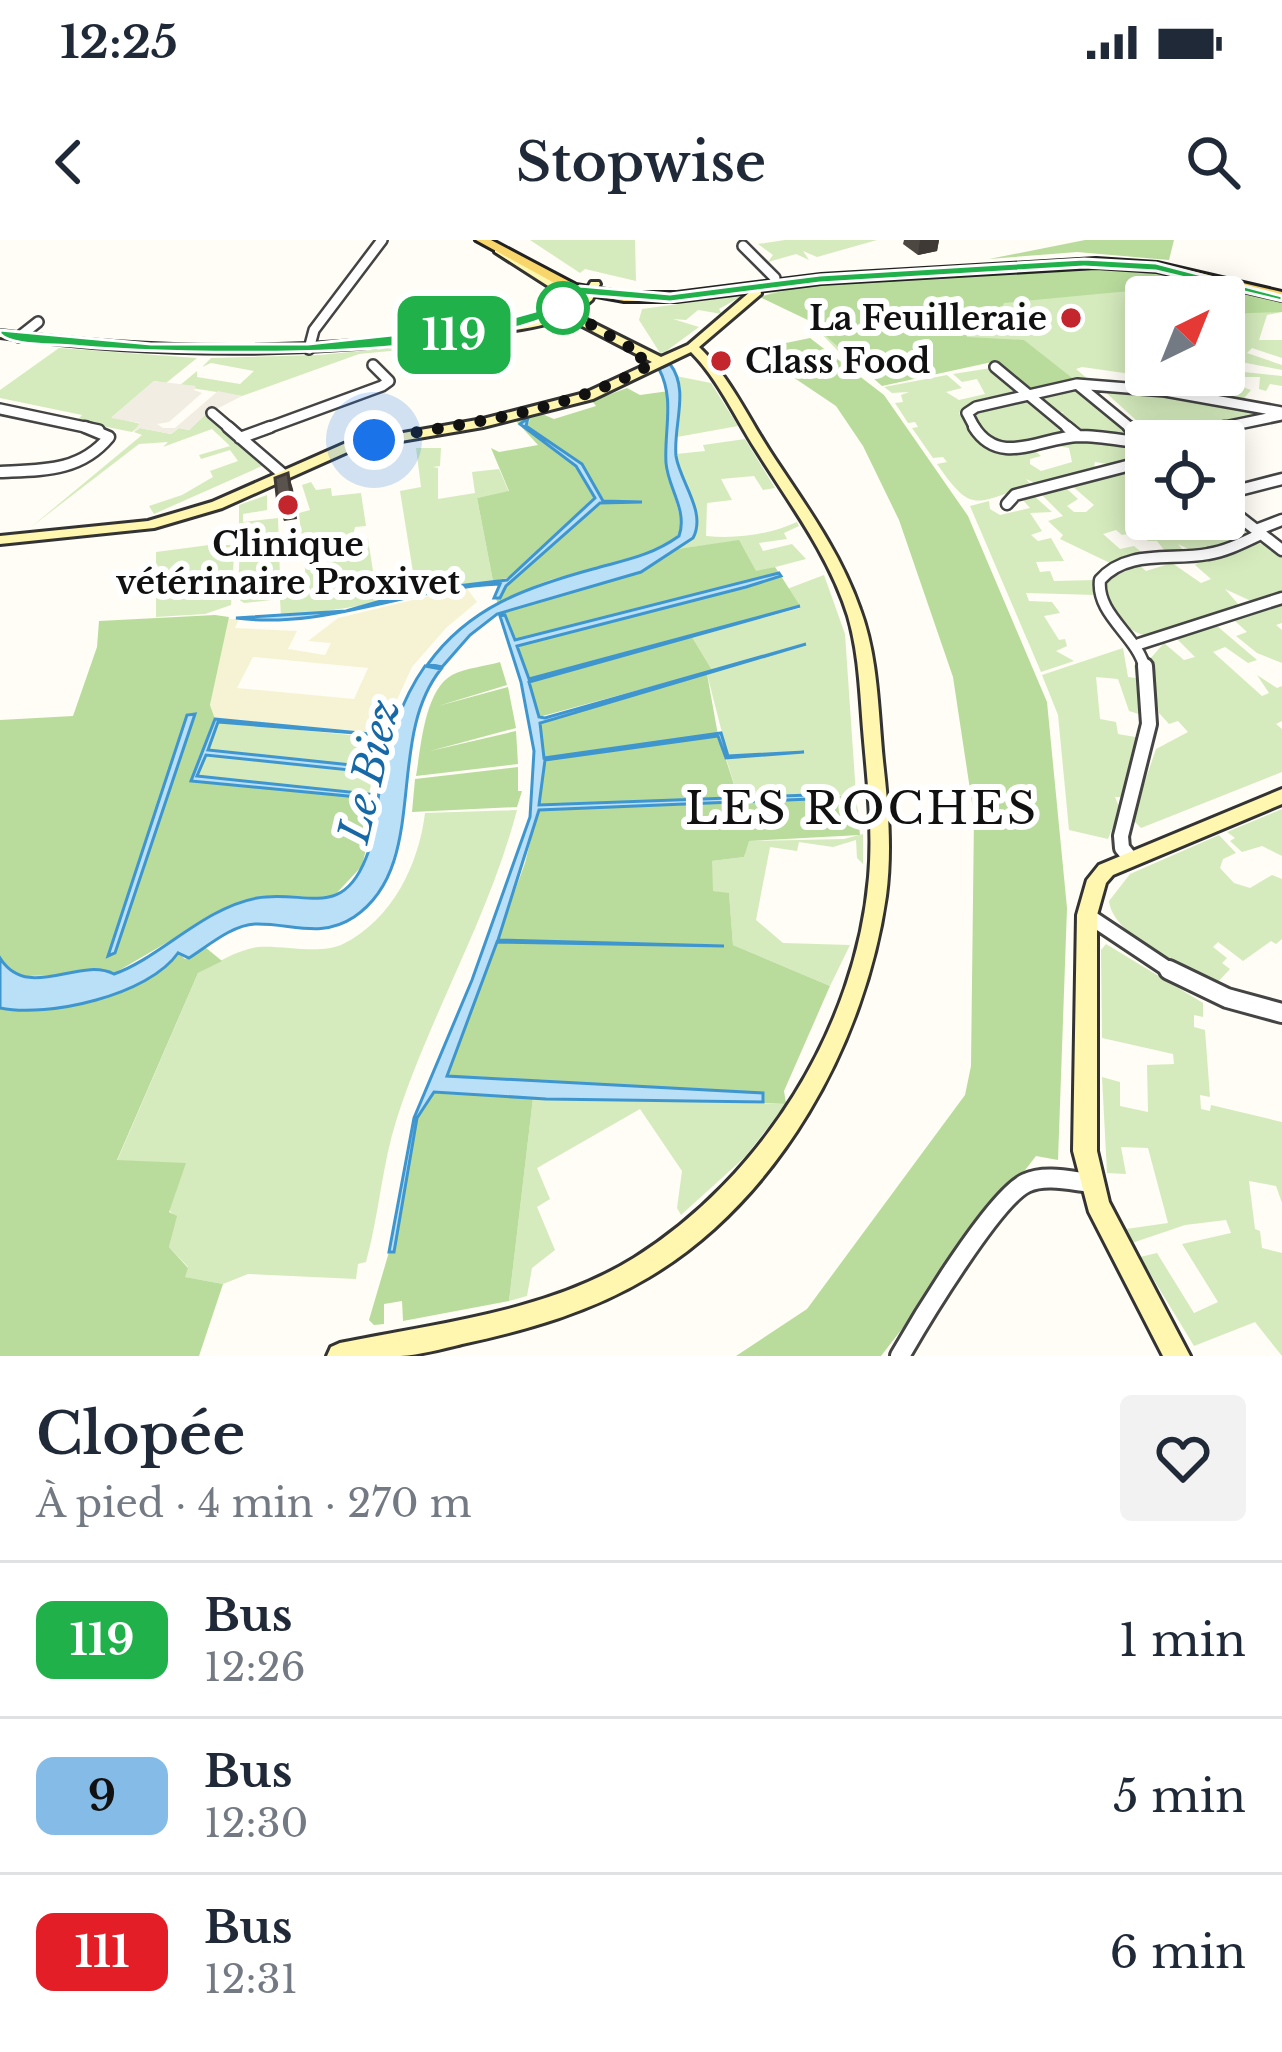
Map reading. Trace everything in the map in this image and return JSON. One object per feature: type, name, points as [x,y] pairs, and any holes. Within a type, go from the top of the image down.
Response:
[{"type":"main road","points":[[482,240],[504,245],[589,289],[624,297],[670,298],[755,287],[1108,263],[1156,267],[1282,294]]},
{"type":"main road","points":[[589,289],[666,290],[775,278],[1119,259],[1171,266],[1282,294]]},
{"type":"street","points":[[308,349],[314,330],[382,240]]},
{"type":"street","points":[[504,245],[561,290],[567,310],[649,361]]},
{"type":"street","points":[[742,246],[775,278]]},
{"type":"street","points":[[0,540],[149,526],[217,506],[351,446],[483,423],[589,396],[649,361],[692,347],[757,292],[755,287]]},
{"type":"street","points":[[567,310],[589,289]]},
{"type":"street","points":[[567,310],[589,289]]},
{"type":"street","points":[[0,334],[151,349],[308,349],[538,323],[567,310],[624,297]]},
{"type":"street","points":[[19,337],[38,322]]},
{"type":"street","points":[[340,1356],[538,1311],[596,1291],[643,1267],[736,1190],[776,1147],[841,1021],[877,895],[879,811],[861,636],[841,582],[805,515],[692,347]]},
{"type":"street","points":[[675,356],[712,375]]},
{"type":"street","points":[[240,438],[382,386],[389,381],[373,365]]},
{"type":"street","points":[[995,367],[1077,435]]},
{"type":"street","points":[[1077,384],[1125,424]]},
{"type":"street","points":[[1125,440],[1077,435],[1005,451],[986,443],[968,420],[972,408],[1077,384],[1165,391],[1282,414]]},
{"type":"street","points":[[0,409],[99,430],[109,437],[69,468],[0,472]]},
{"type":"street","points":[[212,413],[285,476]]},
{"type":"street","points":[[1245,422],[1282,414]]},
{"type":"street","points":[[1007,504],[1015,495],[1125,466]]},
{"type":"street","points":[[1245,489],[1282,479]]},
{"type":"street","points":[[1131,859],[1122,848],[1121,836],[1152,719],[1138,644],[1105,605],[1100,589],[1105,573],[1138,561],[1211,554],[1282,520]]},
{"type":"street","points":[[1245,522],[1282,550]]},
{"type":"street","points":[[1138,644],[1282,598]]},
{"type":"street","points":[[1177,1356],[1111,1235],[1090,1183],[1084,1132],[1087,915],[1097,880],[1131,859],[1282,796]]},
{"type":"street","points":[[1087,915],[1201,990],[1226,1001],[1282,1013]]},
{"type":"street","points":[[900,1356],[915,1325],[1018,1188],[1046,1180],[1090,1183]]},
{"type":"shaded area","points":[[154,381],[196,386],[194,390],[202,393],[169,422],[157,424],[163,428],[175,428],[218,391],[242,396],[205,415],[189,430],[179,428],[171,434],[140,428],[133,432],[140,423],[111,418]]},
{"type":"shaded area","points":[[466,587],[477,602],[412,667],[381,735],[215,719],[210,705],[228,619],[239,619],[235,628],[297,631],[288,649],[325,655],[331,643],[308,641],[338,618]],"holes":[[[253,657],[368,668],[354,699],[237,688]]]},
{"type":"green space","points":[[530,240],[635,240],[636,281],[585,269],[580,273]]},
{"type":"green space","points":[[877,240],[817,257],[803,251],[809,260],[796,254],[768,262],[773,255],[758,244]]},
{"type":"green space","points":[[1085,240],[1174,240],[1169,260],[1077,252],[989,259]]},
{"type":"green space","points":[[1112,267],[1170,276],[1125,276],[1125,291],[1004,303],[997,319],[967,319],[967,337],[1024,340],[1076,381],[1030,389],[992,362],[882,386],[808,320],[760,297],[811,284]]},
{"type":"green space","points":[[1157,273],[1170,276],[1125,276],[1125,373],[1082,367],[1076,369],[1088,379],[1035,389],[987,359],[840,353],[808,320],[760,297],[785,288]]},
{"type":"green space","points":[[1245,293],[1282,301],[1282,312],[1267,315],[1259,340],[1282,340],[1282,358],[1252,348],[1247,353],[1282,365],[1282,370],[1245,363]]},
{"type":"green space","points":[[1245,293],[1282,301],[1282,312],[1245,313]]},
{"type":"green space","points":[[744,295],[719,309],[722,314],[698,310],[686,320],[673,319],[699,327],[665,352],[660,353],[639,320],[642,309]]},
{"type":"green space","points":[[810,338],[884,395],[968,516],[1047,702],[1067,908],[1058,1160],[1036,1156],[881,1356],[736,1356],[807,1309],[965,1095],[971,1066],[974,816],[953,677],[899,520],[863,446],[836,406],[775,365],[781,344]]},
{"type":"green space","points":[[442,343],[444,368],[411,349],[359,354],[242,396],[179,386],[197,371],[197,377],[240,384],[254,371],[211,363],[202,367],[211,358],[320,355]]},
{"type":"green space","points":[[59,348],[197,358],[166,383],[154,381],[112,417],[141,424],[132,432],[77,421],[82,415],[0,398],[0,390]]},
{"type":"green space","points":[[991,368],[1019,394],[966,406],[959,413],[989,447],[1008,453],[1034,450],[1041,456],[1030,459],[1030,464],[1041,471],[1072,462],[1069,448],[1054,445],[1080,440],[1125,445],[1125,462],[1095,462],[1094,466],[1103,468],[1039,485],[1026,479],[1032,486],[986,500],[968,498],[937,464],[947,462],[943,457],[933,458],[912,428],[918,427],[915,422],[908,423],[895,403],[903,402],[901,395],[909,392],[892,393],[884,387],[947,375],[962,388],[946,392],[959,400],[985,394],[977,379],[962,382],[953,374]]},
{"type":"green space","points":[[1245,372],[1282,376],[1282,386],[1259,389],[1260,377],[1245,377]]},
{"type":"green space","points":[[676,376],[711,383],[738,426],[677,437]]},
{"type":"green space","points":[[627,388],[640,395],[669,391],[666,462],[683,530],[671,543],[640,559],[550,580],[498,604],[496,599],[506,586],[602,501],[579,467],[526,426],[530,420],[520,425],[579,469],[595,500],[515,576],[493,581],[477,498],[509,491],[491,448],[499,452],[538,445],[515,420],[542,414],[554,419],[596,406],[592,401]]},
{"type":"green space","points":[[1077,388],[1125,428],[1125,436],[1083,434],[1058,416],[1064,412],[1056,413],[1038,399]]},
{"type":"green space","points":[[1245,388],[1251,390],[1241,402],[1227,400],[1228,396],[1245,396]]},
{"type":"green space","points":[[1102,389],[1125,390],[1125,396],[1173,396],[1266,415],[1241,420],[1136,420]]},
{"type":"green space","points":[[1025,400],[1068,434],[1015,446],[994,439],[972,417],[979,410]]},
{"type":"green space","points":[[205,415],[262,466],[154,514],[149,506],[182,495],[213,477],[210,471],[238,461],[230,450],[201,459],[199,455],[230,446],[212,429],[163,447],[168,442],[139,444],[31,527],[142,435],[134,432],[140,428],[171,434],[179,428],[189,430]]},
{"type":"green space","points":[[745,439],[775,488],[763,490],[754,476],[721,479],[732,500],[707,503],[706,536],[752,535],[797,522],[799,526],[784,533],[787,539],[759,543],[763,551],[792,544],[806,559],[756,572],[738,541],[677,549],[698,526],[676,454]]},
{"type":"green space","points":[[416,448],[441,448],[440,466],[433,467],[438,468],[438,499],[475,493],[472,472],[499,469],[509,492],[477,498],[493,581],[433,584],[433,588],[416,591],[400,491],[421,487]]},
{"type":"green space","points":[[1125,471],[1125,534],[1116,530],[1103,534],[1120,549],[1134,546],[1147,557],[1112,564],[1060,539],[1063,535],[1048,521],[1063,516],[1040,493],[1065,487],[1078,499],[1067,506],[1074,512],[1086,512],[1094,505],[1071,485]]},
{"type":"green space","points":[[311,482],[316,490],[331,488],[332,496],[361,493],[366,526],[355,527],[353,536],[368,539],[378,603],[281,618],[280,599],[244,603],[238,599],[240,538],[245,536],[245,526],[239,526],[239,505],[267,495],[267,510],[243,514],[243,522],[278,518],[280,577],[306,579],[299,513],[310,510],[302,485]]},
{"type":"green space","points":[[1033,495],[1052,512],[1030,513],[1042,531],[1031,535],[1038,541],[1051,538],[1064,561],[1036,562],[1040,572],[1050,571],[1054,581],[1095,580],[1097,595],[1026,593],[1029,601],[1052,602],[1060,613],[1044,616],[1059,640],[1065,639],[1067,646],[1056,651],[1074,661],[1041,672],[970,506],[989,501],[990,509],[1000,515],[1030,508],[1021,498]]},
{"type":"green space","points":[[739,540],[756,571],[775,567],[779,573],[514,641],[501,612],[641,572],[677,549]]},
{"type":"green space","points":[[1235,540],[1197,553],[1178,544],[1184,551],[1168,555],[1157,541],[1148,541]]},
{"type":"green space","points":[[1258,542],[1282,556],[1282,592],[1251,601],[1225,589],[1239,605],[1144,635],[1121,621],[1112,606],[1107,580],[1139,565],[1146,571],[1172,563],[1201,583],[1211,579],[1195,565],[1201,559]]},
{"type":"green space","points":[[234,545],[227,554],[234,555],[231,605],[205,614],[156,617],[156,552]]},
{"type":"green space","points":[[824,575],[845,634],[856,795],[738,797],[726,758],[750,755],[728,756],[707,674],[807,645],[712,670],[692,637],[800,608],[787,589]]},
{"type":"green space","points":[[781,576],[800,606],[529,679],[517,646]]},
{"type":"green space","points":[[1282,605],[1282,623],[1276,625],[1282,630],[1282,663],[1257,653],[1236,636],[1247,632],[1235,621]]},
{"type":"green space","points":[[229,617],[210,705],[215,719],[192,780],[378,799],[362,866],[332,898],[252,899],[113,974],[25,976],[7,969],[0,958],[0,720],[73,716],[97,647],[99,621]]},
{"type":"green space","points":[[1217,626],[1257,660],[1248,663],[1225,647],[1213,652],[1262,696],[1269,693],[1257,675],[1277,688],[1282,686],[1282,721],[1276,724],[1282,729],[1282,772],[1141,828],[1132,819],[1156,749],[1188,732],[1178,721],[1169,724],[1159,713],[1149,660],[1164,643],[1184,660],[1195,657],[1177,639]]},
{"type":"green space","points":[[692,637],[712,670],[539,717],[529,681]]},
{"type":"green space","points":[[1123,648],[1128,677],[1136,678],[1134,665],[1139,666],[1142,715],[1129,711],[1118,679],[1096,677],[1100,719],[1116,722],[1118,734],[1141,738],[1124,797],[1115,797],[1120,809],[1108,839],[1069,830],[1058,715],[1042,675]]},
{"type":"green space","points":[[500,662],[507,685],[438,706],[508,687],[516,728],[430,751],[516,731],[518,764],[416,776],[425,721],[443,683],[452,675]]},
{"type":"green space","points":[[707,674],[718,735],[738,797],[539,805],[544,760],[650,744],[544,758],[540,723]]},
{"type":"green space","points":[[218,722],[381,738],[369,794],[196,777],[205,755],[359,771],[361,767],[207,750]]},
{"type":"green space","points":[[518,767],[518,791],[522,791],[517,807],[412,812],[415,779]]},
{"type":"green space","points":[[856,795],[860,835],[749,841],[744,857],[712,861],[713,891],[729,893],[733,945],[830,986],[784,1091],[786,1104],[763,1103],[762,1093],[447,1077],[496,942],[723,946],[497,940],[538,810]]},
{"type":"green space","points":[[1282,809],[1282,856],[1262,846],[1242,852],[1230,841],[1235,838],[1227,832]]},
{"type":"green space","points":[[517,810],[491,888],[397,1118],[366,1262],[358,1264],[356,1279],[248,1274],[223,1284],[184,1277],[188,1267],[169,1247],[176,1217],[117,1161],[198,973],[258,947],[313,949],[343,944],[376,921],[400,889],[417,852],[425,813]]},
{"type":"green space","points":[[863,834],[863,864],[857,858],[856,840],[833,847],[799,842],[797,851],[770,847],[756,920],[783,943],[850,945],[830,986],[733,945],[729,894],[712,891],[712,861],[744,857],[748,841],[844,839]]},
{"type":"green space","points":[[1219,835],[1236,853],[1223,859],[1220,868],[1234,883],[1250,888],[1272,875],[1282,879],[1282,939],[1276,944],[1271,941],[1243,961],[1218,942],[1213,947],[1227,958],[1222,963],[1230,969],[1213,987],[1136,939],[1113,914],[1109,901],[1130,874]]},
{"type":"green space","points":[[1106,944],[1203,1003],[1203,1017],[1194,1015],[1194,1027],[1205,1030],[1210,1097],[1200,1095],[1201,1109],[1210,1111],[1211,1105],[1282,1122],[1282,1203],[1276,1186],[1249,1181],[1262,1248],[1282,1253],[1282,1356],[1255,1322],[1194,1346],[1140,1257],[1157,1253],[1194,1313],[1218,1302],[1182,1244],[1231,1233],[1226,1220],[1185,1225],[1132,1243],[1126,1229],[1168,1223],[1148,1148],[1121,1147],[1126,1174],[1107,1173],[1102,1077],[1120,1082],[1120,1106],[1148,1112],[1147,1065],[1174,1064],[1173,1054],[1102,1038],[1101,950]]},
{"type":"green space","points":[[205,947],[222,961],[198,973],[117,1160],[186,1163],[169,1212],[177,1216],[169,1247],[188,1268],[185,1277],[223,1284],[199,1356],[0,1356],[0,1008],[44,1010],[96,1000],[144,980],[178,953],[185,959]]},
{"type":"green space","points":[[434,1092],[533,1098],[509,1301],[403,1321],[402,1301],[384,1304],[384,1324],[374,1325],[369,1320],[389,1252],[394,1252],[417,1118]]},
{"type":"green space","points":[[533,1098],[786,1104],[745,1157],[681,1215],[677,1208],[682,1171],[640,1109],[537,1168],[550,1199],[537,1207],[555,1250],[532,1268],[527,1296],[509,1301]]},
{"type":"water","points":[[670,364],[680,396],[676,456],[697,518],[693,538],[641,572],[497,614],[470,635],[442,667],[428,664],[462,628],[501,602],[545,583],[648,553],[679,536],[681,518],[666,463],[667,392],[659,369]]},
{"type":"water","points":[[528,418],[526,426],[582,464],[603,501],[642,502],[600,503],[506,586],[500,598],[494,598],[500,584],[346,611],[416,591],[507,580],[595,498],[576,466],[520,424]]},
{"type":"water","points":[[781,576],[746,587],[517,646],[529,679],[800,606],[529,682],[539,717],[545,718],[806,644],[540,723],[544,758],[721,733],[728,756],[804,752],[726,758],[718,736],[545,760],[539,805],[809,795],[810,799],[539,810],[498,940],[724,946],[497,942],[447,1076],[763,1093],[763,1102],[434,1092],[417,1118],[394,1252],[389,1252],[414,1118],[472,980],[530,817],[534,751],[521,682],[500,616],[505,615],[515,640]]},
{"type":"water","points":[[346,611],[302,618],[236,618]]},
{"type":"water","points":[[425,666],[441,669],[424,698],[414,730],[392,866],[378,894],[354,917],[318,929],[246,925],[189,958],[178,953],[145,981],[96,1000],[44,1010],[0,1008],[0,958],[25,977],[85,970],[114,974],[237,903],[274,896],[320,898],[345,890],[369,850],[391,739]]},
{"type":"water","points":[[195,714],[115,953],[108,956],[187,715]]},
{"type":"water","points":[[215,719],[381,735],[218,722],[208,750],[361,766],[359,771],[206,755],[197,776],[369,794],[369,798],[191,781]]},
{"type":"building","points":[[288,473],[292,502],[278,504],[275,478]]},
{"type":"bus line","name":"119","points":[[0,334],[151,349],[358,346],[437,338],[538,317],[563,308],[580,290],[670,298],[820,279],[1084,263],[1156,267],[1282,296]]},
{"type":"place","name":"La Feuilleraie","points":[[1071,318]]},
{"type":"place","name":"Class Food","points":[[721,361]]},
{"type":"place","name":"Clinique vétérinaire Proxivet","points":[[288,505]]},
{"type":"district","name":"LES ROCHES","points":[[862,808]]},
{"type":"route","points":[[374,440],[535,411],[589,396],[646,367],[635,361],[644,356],[563,308]]},
{"type":"water label","name":"Le Biez","points":[[369,771]]}]
